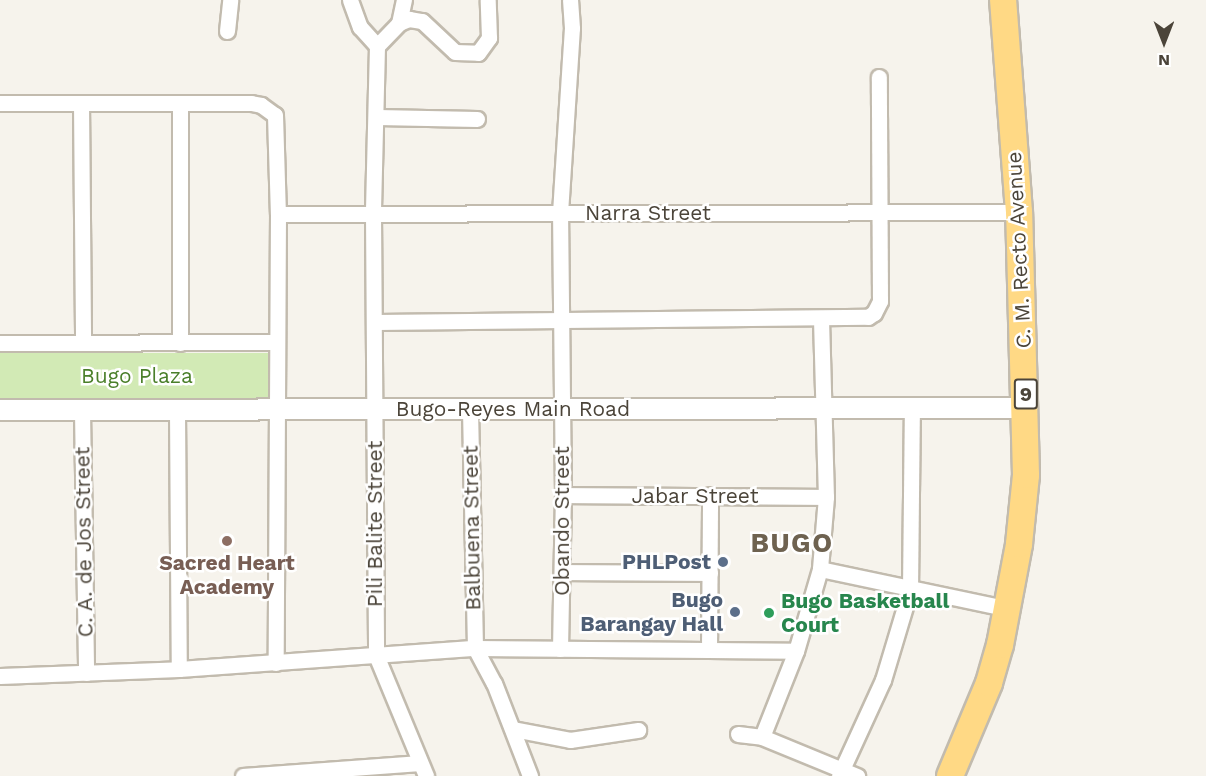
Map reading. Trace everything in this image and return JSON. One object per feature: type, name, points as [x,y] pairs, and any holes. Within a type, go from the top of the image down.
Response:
[{"type":"highway","name":"C. M. Recto Avenue","points":[[950,776],[989,683],[1009,609],[1026,475],[1019,212],[1003,0]]},
{"type":"street","points":[[227,31],[230,0]]},
{"type":"street","points":[[350,0],[360,27],[377,46],[399,23],[410,19],[422,21],[455,52],[478,53],[486,47],[489,38],[488,0]]},
{"type":"street","points":[[399,23],[404,0]]},
{"type":"street","name":"Obando Street","points":[[560,649],[563,495],[560,213],[572,28],[570,0]]},
{"type":"street","name":"Pili Balite Street","points":[[377,46],[373,214],[376,322],[376,655],[423,769]]},
{"type":"street","points":[[376,322],[560,318],[821,319],[868,317],[879,307],[881,212],[879,77]]},
{"type":"street","points":[[0,102],[251,103],[261,105],[275,115],[278,214],[275,342],[276,663]]},
{"type":"street","points":[[81,102],[83,343]]},
{"type":"street","points":[[180,102],[180,343]]},
{"type":"street","points":[[377,117],[477,119]]},
{"type":"street","name":"Narra Street","points":[[278,214],[1019,212]]},
{"type":"street","points":[[762,737],[796,651],[820,569],[826,496],[821,319]]},
{"type":"street","points":[[0,343],[275,342]]},
{"type":"street","points":[[840,772],[883,680],[910,590],[912,408]]},
{"type":"street","name":"Bugo-Reyes Main Road","points":[[0,410],[1026,408]]},
{"type":"street","name":"Balbuena Street","points":[[470,409],[475,648]]},
{"type":"street","name":"C. A. de Jos Street","points":[[82,411],[86,673]]},
{"type":"street","points":[[177,411],[179,669]]},
{"type":"street","name":"Jabar Street","points":[[563,495],[826,496]]},
{"type":"street","points":[[709,650],[710,495]]},
{"type":"street","points":[[820,569],[910,590],[1009,609]]},
{"type":"street","points":[[562,572],[710,573]]},
{"type":"street","points":[[475,648],[513,729],[530,776]]},
{"type":"street","points":[[0,676],[179,669],[475,648],[796,651]]},
{"type":"street","points":[[513,729],[570,740],[638,730]]},
{"type":"street","points":[[738,734],[762,737],[840,772],[857,776]]},
{"type":"street","points":[[243,776],[423,769]]},
{"type":"green space","name":"Bugo Plaza","points":[[0,353],[273,353],[274,401],[0,399]]},
{"type":"place","name":"Sacred Heart Academy","points":[[227,541]]},
{"type":"place","name":"PHLPost","points":[[723,562]]},
{"type":"place","name":"Bugo Barangay Hall","points":[[735,612]]},
{"type":"place","name":"Bugo Basketball Court","points":[[769,613]]},
{"type":"district","name":"BUGO","points":[[792,544]]}]
